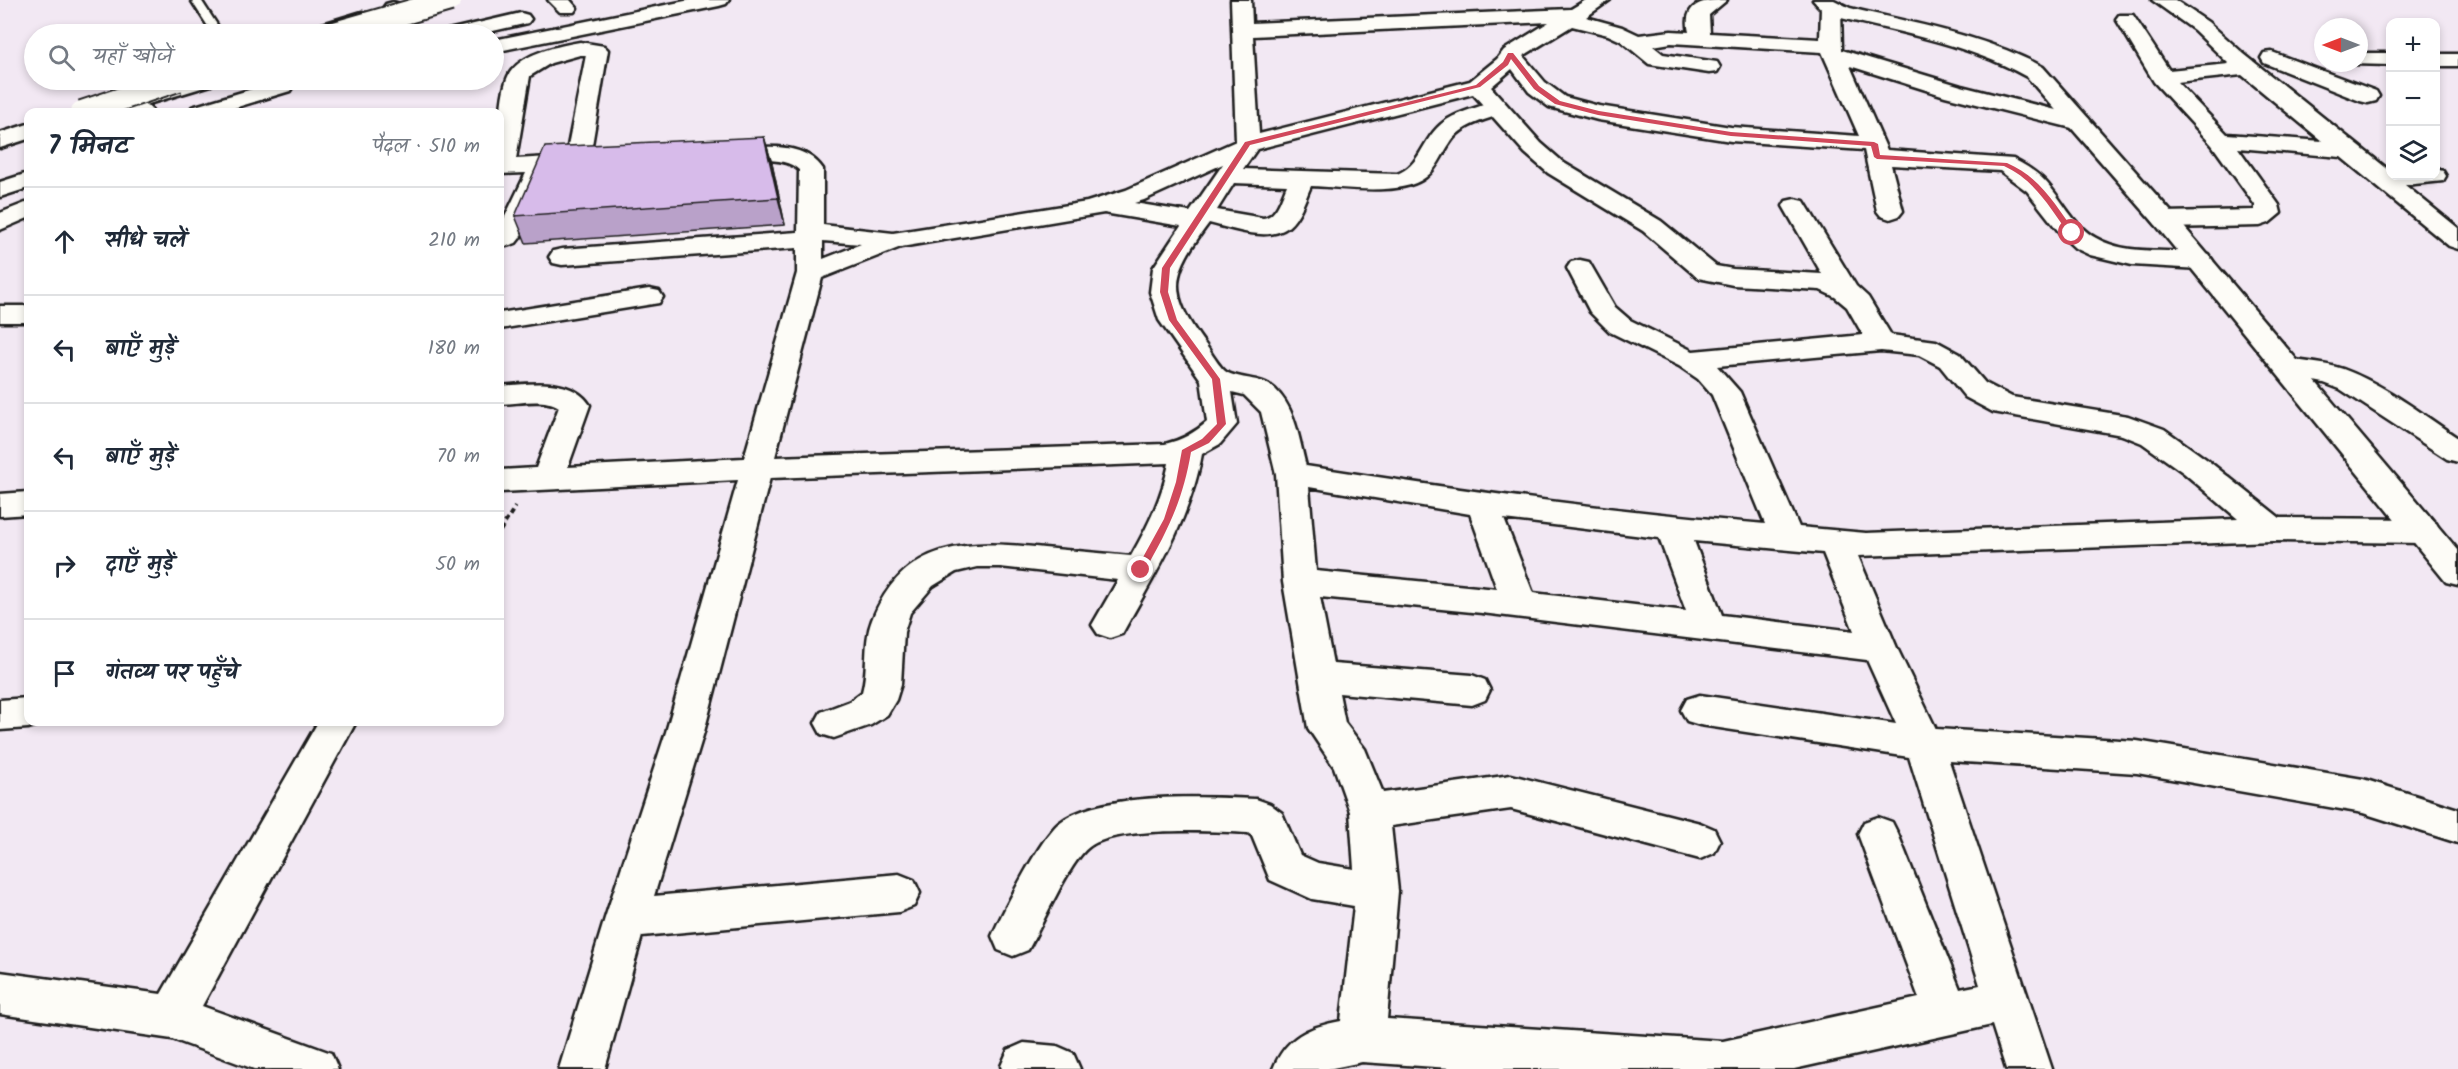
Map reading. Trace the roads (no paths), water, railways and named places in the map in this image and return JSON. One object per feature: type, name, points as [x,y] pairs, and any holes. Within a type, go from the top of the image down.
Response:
[{"type":"main road","points":[[366,24],[423,0]]},
{"type":"main road","points":[[353,24],[434,0]]},
{"type":"main road","points":[[367,24],[450,0]]},
{"type":"main road","points":[[349,24],[395,12],[461,0]]},
{"type":"main road","points":[[504,44],[719,0]]},
{"type":"main road","points":[[504,482],[757,468],[1165,454],[1187,450],[1206,441],[1222,424],[1216,379],[1173,320],[1164,292],[1166,268],[1248,144],[1241,0]]},
{"type":"main road","points":[[1415,0],[1428,22]]},
{"type":"main road","points":[[1514,0],[1527,17]]},
{"type":"main road","points":[[562,257],[811,236],[895,240],[1091,209],[1135,195],[1248,144],[1478,86],[1506,63],[1511,54],[1600,0]]},
{"type":"main road","points":[[1702,38],[1696,26],[1701,9],[1716,0]]},
{"type":"main road","points":[[2162,0],[2201,26],[2242,63],[2458,241]]},
{"type":"main road","points":[[491,24],[562,4],[590,4]]},
{"type":"main road","points":[[1890,210],[1876,151],[1832,50],[1827,4],[1992,50],[2016,60],[2035,72],[2200,261],[2458,573]]},
{"type":"main road","points":[[395,12],[402,24]]},
{"type":"main road","points":[[1242,30],[1527,17],[1573,17],[1615,31],[1637,42],[1656,59],[1709,67]]},
{"type":"main road","points":[[2126,19],[2169,86],[2220,140],[2267,205],[2268,213],[2260,218],[2165,220]]},
{"type":"main road","points":[[1637,42],[1671,37],[1702,38],[1832,50],[1953,91],[2080,123]]},
{"type":"main road","points":[[528,39],[531,63]]},
{"type":"main road","points":[[504,152],[522,69],[531,63],[587,47],[597,50],[577,163]]},
{"type":"main road","points":[[1511,54],[1537,87],[1557,102],[1598,113],[1731,134],[2005,164],[2021,171],[2034,182],[2072,233],[2088,245],[2124,256],[2200,261]]},
{"type":"main road","points":[[2272,58],[2368,96]]},
{"type":"main road","points":[[2163,77],[2272,58],[2314,58]]},
{"type":"main road","points":[[2368,59],[2386,59]]},
{"type":"main road","points":[[2440,60],[2458,60]]},
{"type":"main road","points":[[1478,86],[1533,148],[1556,168],[1652,226],[1707,272],[1733,278],[1825,282],[1845,291]]},
{"type":"main road","points":[[95,108],[152,90]]},
{"type":"main road","points":[[105,108],[123,106],[158,90]]},
{"type":"main road","points":[[213,108],[269,90]]},
{"type":"main road","points":[[1228,176],[1399,181],[1412,178],[1419,174],[1442,136],[1453,126],[1497,108]]},
{"type":"main road","points":[[0,136],[24,130]]},
{"type":"main road","points":[[0,141],[24,131]]},
{"type":"main road","points":[[0,148],[24,139]]},
{"type":"main road","points":[[2220,140],[2346,150]]},
{"type":"main road","points":[[582,1069],[626,918],[685,732],[810,273],[811,169],[800,158],[766,154],[695,157]]},
{"type":"main road","points":[[504,167],[612,161]]},
{"type":"main road","points":[[507,238],[540,165]]},
{"type":"main road","points":[[2440,175],[2458,174]]},
{"type":"main road","points":[[1103,205],[1264,226],[1276,224],[1283,217],[1302,178]]},
{"type":"main road","points":[[0,190],[24,181]]},
{"type":"main road","points":[[1796,206],[1845,291],[1858,303],[1881,342]]},
{"type":"main road","points":[[0,222],[24,211]]},
{"type":"main road","points":[[810,273],[895,240]]},
{"type":"main road","points":[[1580,268],[1604,312],[1620,326],[1689,360],[1708,373],[1725,392],[1787,538]]},
{"type":"main road","points":[[504,320],[649,297]]},
{"type":"main road","points":[[0,314],[24,314]]},
{"type":"main road","points":[[1689,360],[1881,342],[1926,347],[1950,360],[1976,390],[2004,405],[2128,426],[2153,436],[2195,466],[2272,530]]},
{"type":"main road","points":[[2288,368],[2330,375],[2350,383],[2458,452]]},
{"type":"main road","points":[[1216,379],[1254,388],[1276,410],[1292,474],[1300,582],[1327,728],[1351,760],[1370,812],[1377,891],[1362,1040]]},
{"type":"main road","points":[[504,395],[560,393],[571,398],[575,405],[548,479]]},
{"type":"main road","points":[[1110,625],[1168,519],[1181,482],[1187,450]]},
{"type":"main road","points":[[1292,474],[1484,505],[1672,528],[1866,545],[2272,530],[2424,531]]},
{"type":"main road","points":[[0,505],[24,503]]},
{"type":"main road","points":[[1484,505],[1520,604]]},
{"type":"main road","points":[[1672,528],[1709,627]]},
{"type":"main road","points":[[1835,541],[1879,648],[1924,744],[2029,1069]]},
{"type":"main road","points":[[834,723],[863,711],[876,701],[884,680],[886,630],[891,616],[903,598],[930,570],[954,559],[993,554],[1141,570]]},
{"type":"main road","points":[[1300,582],[1520,604],[1879,648]]},
{"type":"main road","points":[[1317,677],[1472,690]]},
{"type":"main road","points":[[1700,710],[1924,744],[2137,757],[2363,796],[2458,826]]},
{"type":"main road","points":[[0,715],[24,713]]},
{"type":"main road","points":[[172,1017],[335,726]]},
{"type":"main road","points":[[1370,812],[1511,792],[1700,841]]},
{"type":"main road","points":[[1013,936],[1073,835],[1097,823],[1164,815],[1256,816],[1268,825],[1285,867],[1311,881],[1377,891]]},
{"type":"main road","points":[[1878,834],[1947,1014]]},
{"type":"main road","points":[[626,918],[899,893]]},
{"type":"main road","points":[[0,993],[172,1017],[315,1069]]},
{"type":"main road","points":[[1296,1069],[1303,1058],[1325,1046],[1362,1040],[1740,1066],[2006,1001]]},
{"type":"lane","points":[[196,0],[212,24]]}]
